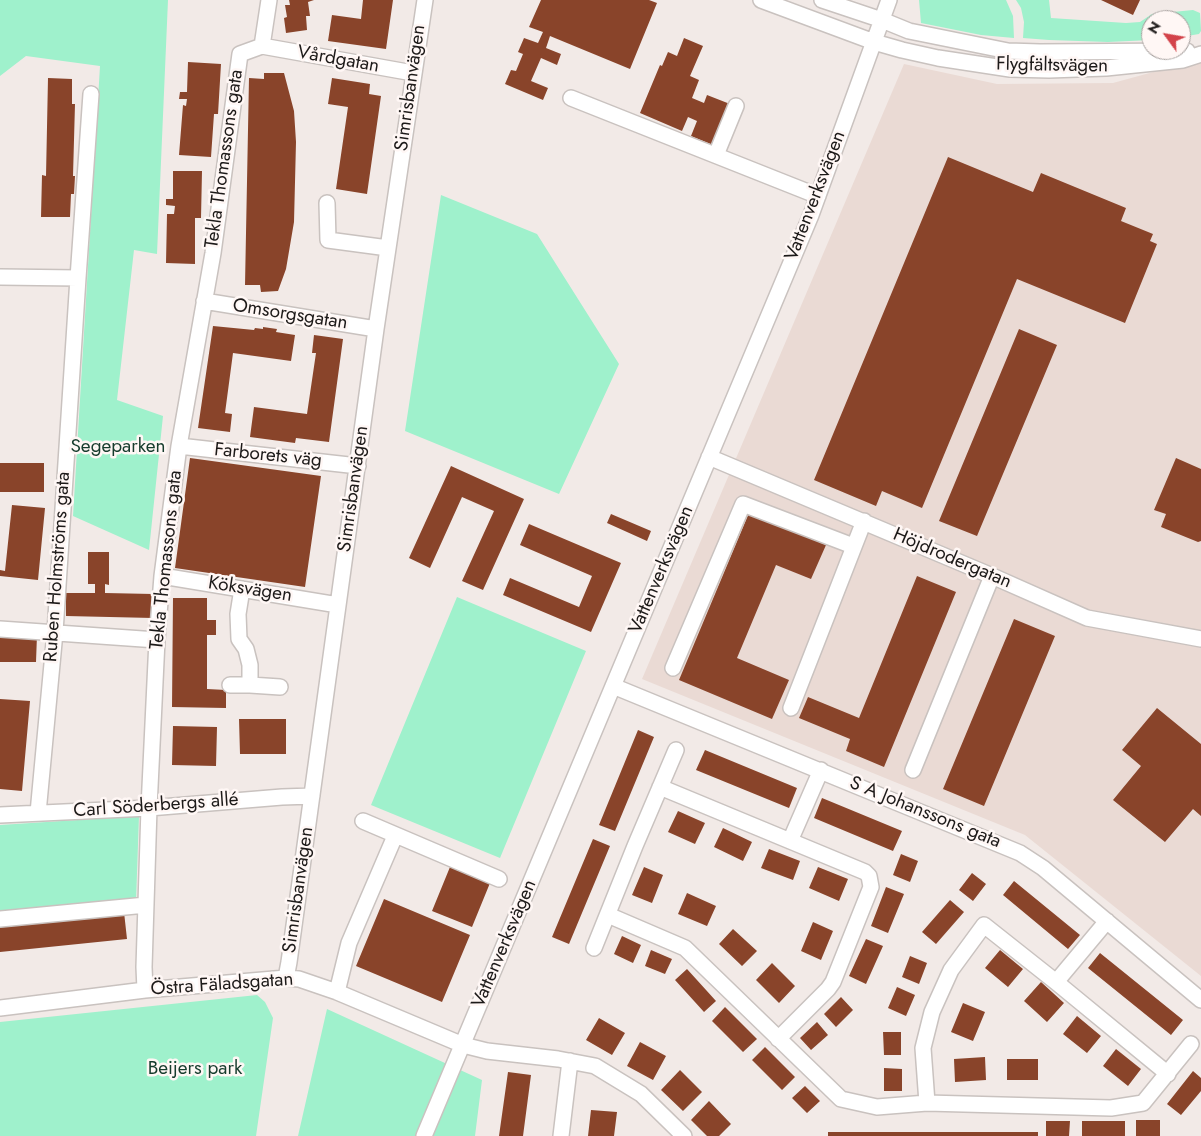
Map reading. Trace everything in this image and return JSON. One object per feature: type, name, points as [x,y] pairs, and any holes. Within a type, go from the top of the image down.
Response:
[{"type":"street","points":[[262,46],[269,0]]},
{"type":"street","name":"Simrisbanvägen","points":[[286,978],[376,329],[424,0]]},
{"type":"street","name":"Flygfältsvägen","points":[[761,0],[874,42],[902,50],[938,58],[1020,70],[1106,68],[1183,60],[1201,52]]},
{"type":"street","name":"Flygfältsvägen","points":[[822,0],[882,20],[908,31],[1008,50],[1201,52]]},
{"type":"street","name":"Vattenverksvägen","points":[[424,1136],[818,196],[889,0]]},
{"type":"street","name":"Vårdgatan","points":[[262,46],[413,73]]},
{"type":"street","name":"Tekla Thomassons gata","points":[[145,990],[144,967],[149,808],[162,576],[179,446],[213,253],[240,54],[262,46]]},
{"type":"street","name":"Ruben Holmströms gata","points":[[38,813],[55,632],[90,94]]},
{"type":"street","points":[[571,98],[818,196]]},
{"type":"street","points":[[716,155],[736,106]]},
{"type":"street","points":[[328,203],[328,240],[388,248]]},
{"type":"street","points":[[0,277],[78,278]]},
{"type":"street","name":"Omsorgsgatan","points":[[204,301],[376,329]]},
{"type":"street","name":"Farborets väg","points":[[179,446],[358,466]]},
{"type":"street","name":"Höjdrodergatan","points":[[709,457],[864,521],[1087,618],[1201,639]]},
{"type":"street","points":[[673,668],[744,504],[853,546]]},
{"type":"street","points":[[790,708],[864,521]]},
{"type":"street","name":"Köksvägen","points":[[162,576],[338,605]]},
{"type":"street","points":[[913,770],[992,576]]},
{"type":"street","points":[[242,589],[238,614],[239,639],[246,649],[250,666],[250,685]]},
{"type":"street","points":[[0,629],[157,640]]},
{"type":"street","points":[[230,685],[280,687]]},
{"type":"street","name":"S A Johanssons gata","points":[[613,686],[1020,853],[1043,868],[1201,1000]]},
{"type":"street","points":[[594,948],[676,750]]},
{"type":"street","points":[[790,841],[821,770]]},
{"type":"street","points":[[660,786],[865,872],[869,876],[871,887],[833,982],[778,1039]]},
{"type":"street","name":"Carl Söderbergs allé","points":[[0,815],[149,808],[312,796]]},
{"type":"street","points":[[363,821],[498,880]]},
{"type":"street","points":[[337,992],[350,943],[395,836]]},
{"type":"street","points":[[0,919],[146,905]]},
{"type":"street","points":[[608,915],[685,948],[841,1099],[877,1107],[927,1103],[1111,1108],[1143,1103],[1191,1044]]},
{"type":"street","points":[[1056,982],[1107,921]]},
{"type":"street","points":[[927,1103],[923,1048],[932,1012],[951,970],[984,925],[1168,1074]]},
{"type":"street","name":"Östra Fäladsgatan","points":[[0,1008],[145,990],[286,978],[299,979],[337,992],[439,1036],[463,1044],[487,1051],[570,1061],[595,1066],[633,1088],[648,1100],[684,1136]]},
{"type":"street","points":[[561,1136],[570,1061]]},
{"type":"shaded area","points":[[1201,59],[1201,976],[1025,835],[642,679],[904,64],[997,84],[1113,83]]},
{"type":"green space","name":"Segeparken","points":[[0,0],[168,0],[157,254],[134,250],[117,400],[163,416],[149,550],[73,516],[100,66],[26,56],[0,76]]},
{"type":"green space","points":[[919,0],[1006,0],[1013,16],[1014,38],[981,35],[921,23]]},
{"type":"green space","points":[[1016,0],[1049,0],[1051,18],[1126,23],[1141,21],[1141,40],[1108,42],[1023,38],[1024,22],[1021,8]]},
{"type":"green space","points":[[1191,10],[1200,13],[1201,31],[1199,34],[1191,35]]},
{"type":"green space","points":[[441,195],[537,234],[619,364],[559,494],[405,431]]},
{"type":"green space","points":[[457,597],[586,651],[500,858],[371,805]]},
{"type":"green space","points":[[139,816],[136,902],[0,911],[0,825]]},
{"type":"green space","name":"Beijers park","points":[[257,995],[265,1002],[273,1018],[256,1136],[0,1136],[0,1022]]},
{"type":"green space","points":[[327,1009],[482,1080],[475,1136],[298,1136]]},
{"type":"building","points":[[289,0],[314,0],[308,2],[310,16],[306,16],[307,30],[286,33],[284,18],[287,17],[285,5],[290,5]]},
{"type":"building","points":[[363,0],[393,0],[386,49],[328,41],[332,15],[361,19]]},
{"type":"building","points":[[541,0],[649,0],[657,3],[630,69],[550,36],[546,48],[561,54],[557,65],[541,58],[531,81],[548,88],[543,100],[505,84],[511,70],[516,71],[523,54],[518,52],[524,38],[538,43],[543,32],[529,27]]},
{"type":"building","points":[[1101,0],[1140,0],[1133,15]]},
{"type":"building","points":[[684,38],[703,46],[690,76],[699,80],[692,98],[704,103],[707,95],[730,104],[713,145],[691,136],[697,121],[688,117],[682,131],[640,113],[660,65],[662,66],[668,52],[677,56]]},
{"type":"building","points":[[188,62],[221,64],[218,114],[214,114],[211,157],[179,155],[183,105],[186,106],[187,99],[179,99],[180,92],[187,92]]},
{"type":"building","points":[[264,73],[284,73],[294,111],[296,142],[294,222],[286,269],[278,291],[261,292],[260,285],[245,285],[249,78],[264,79]]},
{"type":"building","points":[[48,78],[72,79],[72,104],[75,104],[73,176],[75,176],[74,194],[71,194],[70,217],[41,217],[42,175],[46,176]]},
{"type":"building","points":[[332,78],[370,84],[369,94],[381,96],[367,194],[336,189],[348,107],[328,104]]},
{"type":"building","points":[[948,157],[1033,192],[1041,173],[1126,208],[1121,221],[1153,234],[1150,241],[1157,244],[1125,323],[1017,279],[922,508],[882,491],[876,506],[814,480]]},
{"type":"building","points":[[173,171],[202,171],[201,218],[195,218],[195,264],[166,263],[167,214],[174,214],[175,206],[166,205],[166,199],[173,199]]},
{"type":"building","points":[[213,326],[254,330],[255,328],[263,329],[263,327],[277,329],[276,332],[295,335],[291,361],[233,353],[225,413],[232,414],[230,432],[198,428]]},
{"type":"building","points":[[1019,329],[1057,345],[977,536],[939,521]]},
{"type":"building","points":[[314,335],[343,339],[329,442],[296,438],[295,443],[250,437],[254,407],[307,414],[316,353],[312,353]]},
{"type":"building","points":[[190,458],[321,476],[305,587],[175,568]]},
{"type":"building","points":[[1176,458],[1201,469],[1201,541],[1198,542],[1161,527],[1166,514],[1154,510]]},
{"type":"building","points":[[0,463],[44,463],[44,492],[0,492]]},
{"type":"building","points":[[451,466],[524,499],[483,590],[462,581],[494,511],[462,497],[430,568],[409,558]]},
{"type":"building","points":[[12,505],[45,508],[38,580],[0,576],[0,570],[5,571]]},
{"type":"building","points":[[749,513],[826,545],[811,579],[776,565],[737,658],[789,680],[772,719],[679,680]]},
{"type":"building","points":[[611,514],[651,531],[647,541],[607,523]]},
{"type":"building","points":[[529,524],[621,563],[591,632],[503,595],[510,578],[579,607],[592,576],[520,545]]},
{"type":"building","points":[[88,552],[109,552],[109,585],[105,584],[105,593],[153,594],[153,618],[66,616],[66,593],[95,593],[95,584],[88,584]]},
{"type":"building","points":[[917,576],[956,592],[884,767],[846,751],[850,739],[799,718],[808,697],[859,718]]},
{"type":"building","points":[[173,598],[207,598],[207,620],[216,620],[216,635],[207,635],[207,689],[226,690],[226,708],[172,707]]},
{"type":"building","points":[[1014,619],[1055,636],[984,806],[943,789]]},
{"type":"building","points":[[0,634],[37,635],[36,662],[0,662]]},
{"type":"building","points":[[0,699],[30,701],[22,791],[0,789]]},
{"type":"building","points":[[1157,708],[1201,744],[1201,816],[1193,809],[1165,842],[1113,800],[1141,766],[1122,750]]},
{"type":"building","points":[[239,719],[286,719],[286,754],[240,754]]},
{"type":"building","points":[[173,726],[217,727],[216,766],[172,765]]},
{"type":"building","points":[[638,730],[654,737],[615,831],[599,825]]},
{"type":"building","points":[[705,750],[797,788],[789,808],[696,770]]},
{"type":"building","points":[[822,798],[902,831],[893,851],[814,818]]},
{"type":"building","points":[[678,811],[705,823],[695,844],[668,832]]},
{"type":"building","points":[[723,828],[752,842],[743,861],[714,847]]},
{"type":"building","points":[[593,839],[610,846],[569,944],[552,937]]},
{"type":"building","points":[[769,849],[800,861],[793,880],[761,868]]},
{"type":"building","points":[[901,854],[918,861],[910,882],[893,875]]},
{"type":"building","points":[[450,867],[490,883],[472,927],[432,911]]},
{"type":"building","points":[[644,867],[663,875],[652,903],[632,895]]},
{"type":"building","points":[[818,867],[848,879],[839,901],[809,888]]},
{"type":"building","points":[[972,873],[986,884],[973,901],[959,890]]},
{"type":"building","points":[[1014,881],[1080,935],[1068,949],[1003,895]]},
{"type":"building","points":[[886,887],[904,894],[888,933],[871,926]]},
{"type":"building","points":[[687,893],[716,906],[707,926],[678,914]]},
{"type":"building","points":[[384,899],[470,935],[442,1002],[356,966]]},
{"type":"building","points":[[950,900],[964,912],[936,944],[922,932]]},
{"type":"building","points":[[124,912],[127,939],[0,952],[0,924]]},
{"type":"building","points":[[813,922],[833,931],[821,960],[801,951]]},
{"type":"building","points":[[733,929],[757,951],[742,966],[719,944]]},
{"type":"building","points":[[622,936],[641,945],[633,963],[614,954]]},
{"type":"building","points":[[866,939],[883,946],[866,984],[849,976]]},
{"type":"building","points":[[651,950],[672,959],[665,974],[645,966]]},
{"type":"building","points":[[1000,950],[1023,969],[1008,987],[985,968]]},
{"type":"building","points":[[1100,953],[1183,1020],[1171,1035],[1088,968]]},
{"type":"building","points":[[910,956],[927,963],[919,984],[902,977]]},
{"type":"building","points":[[772,963],[795,986],[779,1003],[756,980]]},
{"type":"building","points":[[687,969],[716,1001],[704,1012],[675,980]]},
{"type":"building","points":[[1041,982],[1064,1003],[1047,1022],[1024,1001]]},
{"type":"building","points":[[897,987],[915,995],[906,1016],[888,1008]]},
{"type":"building","points":[[841,997],[853,1010],[836,1027],[824,1014]]},
{"type":"building","points":[[963,1003],[985,1012],[973,1041],[951,1032]]},
{"type":"building","points":[[725,1007],[757,1039],[743,1052],[712,1021]]},
{"type":"building","points":[[1077,1016],[1101,1036],[1087,1053],[1063,1034]]},
{"type":"building","points":[[599,1018],[625,1033],[612,1055],[586,1040]]},
{"type":"building","points":[[817,1022],[828,1035],[811,1050],[800,1038]]},
{"type":"building","points":[[883,1032],[901,1032],[901,1055],[884,1055]]},
{"type":"building","points":[[640,1042],[666,1056],[653,1080],[627,1066]]},
{"type":"building","points":[[765,1047],[795,1077],[782,1090],[752,1060]]},
{"type":"building","points":[[1116,1049],[1141,1069],[1128,1086],[1103,1066]]},
{"type":"building","points":[[985,1057],[986,1080],[955,1082],[954,1059]]},
{"type":"building","points":[[1007,1059],[1038,1059],[1038,1080],[1007,1080]]},
{"type":"building","points":[[884,1068],[902,1069],[902,1091],[884,1091]]},
{"type":"building","points":[[680,1070],[702,1092],[683,1111],[661,1090]]},
{"type":"building","points":[[1193,1071],[1201,1078],[1201,1091],[1181,1115],[1167,1104]]},
{"type":"building","points":[[508,1072],[531,1075],[523,1136],[499,1136]]},
{"type":"building","points":[[805,1086],[820,1101],[807,1113],[792,1098]]},
{"type":"building","points":[[709,1101],[731,1124],[719,1136],[707,1136],[691,1120]]},
{"type":"building","points":[[591,1110],[617,1112],[614,1136],[588,1136]]},
{"type":"building","points":[[1136,1120],[1160,1120],[1160,1136],[1136,1136]]},
{"type":"building","points":[[1046,1121],[1070,1121],[1069,1136],[1046,1136]]},
{"type":"building","points":[[1082,1121],[1125,1121],[1125,1136],[1082,1136]]},
{"type":"building","points":[[828,1132],[1038,1132],[1038,1136],[828,1136]]}]
